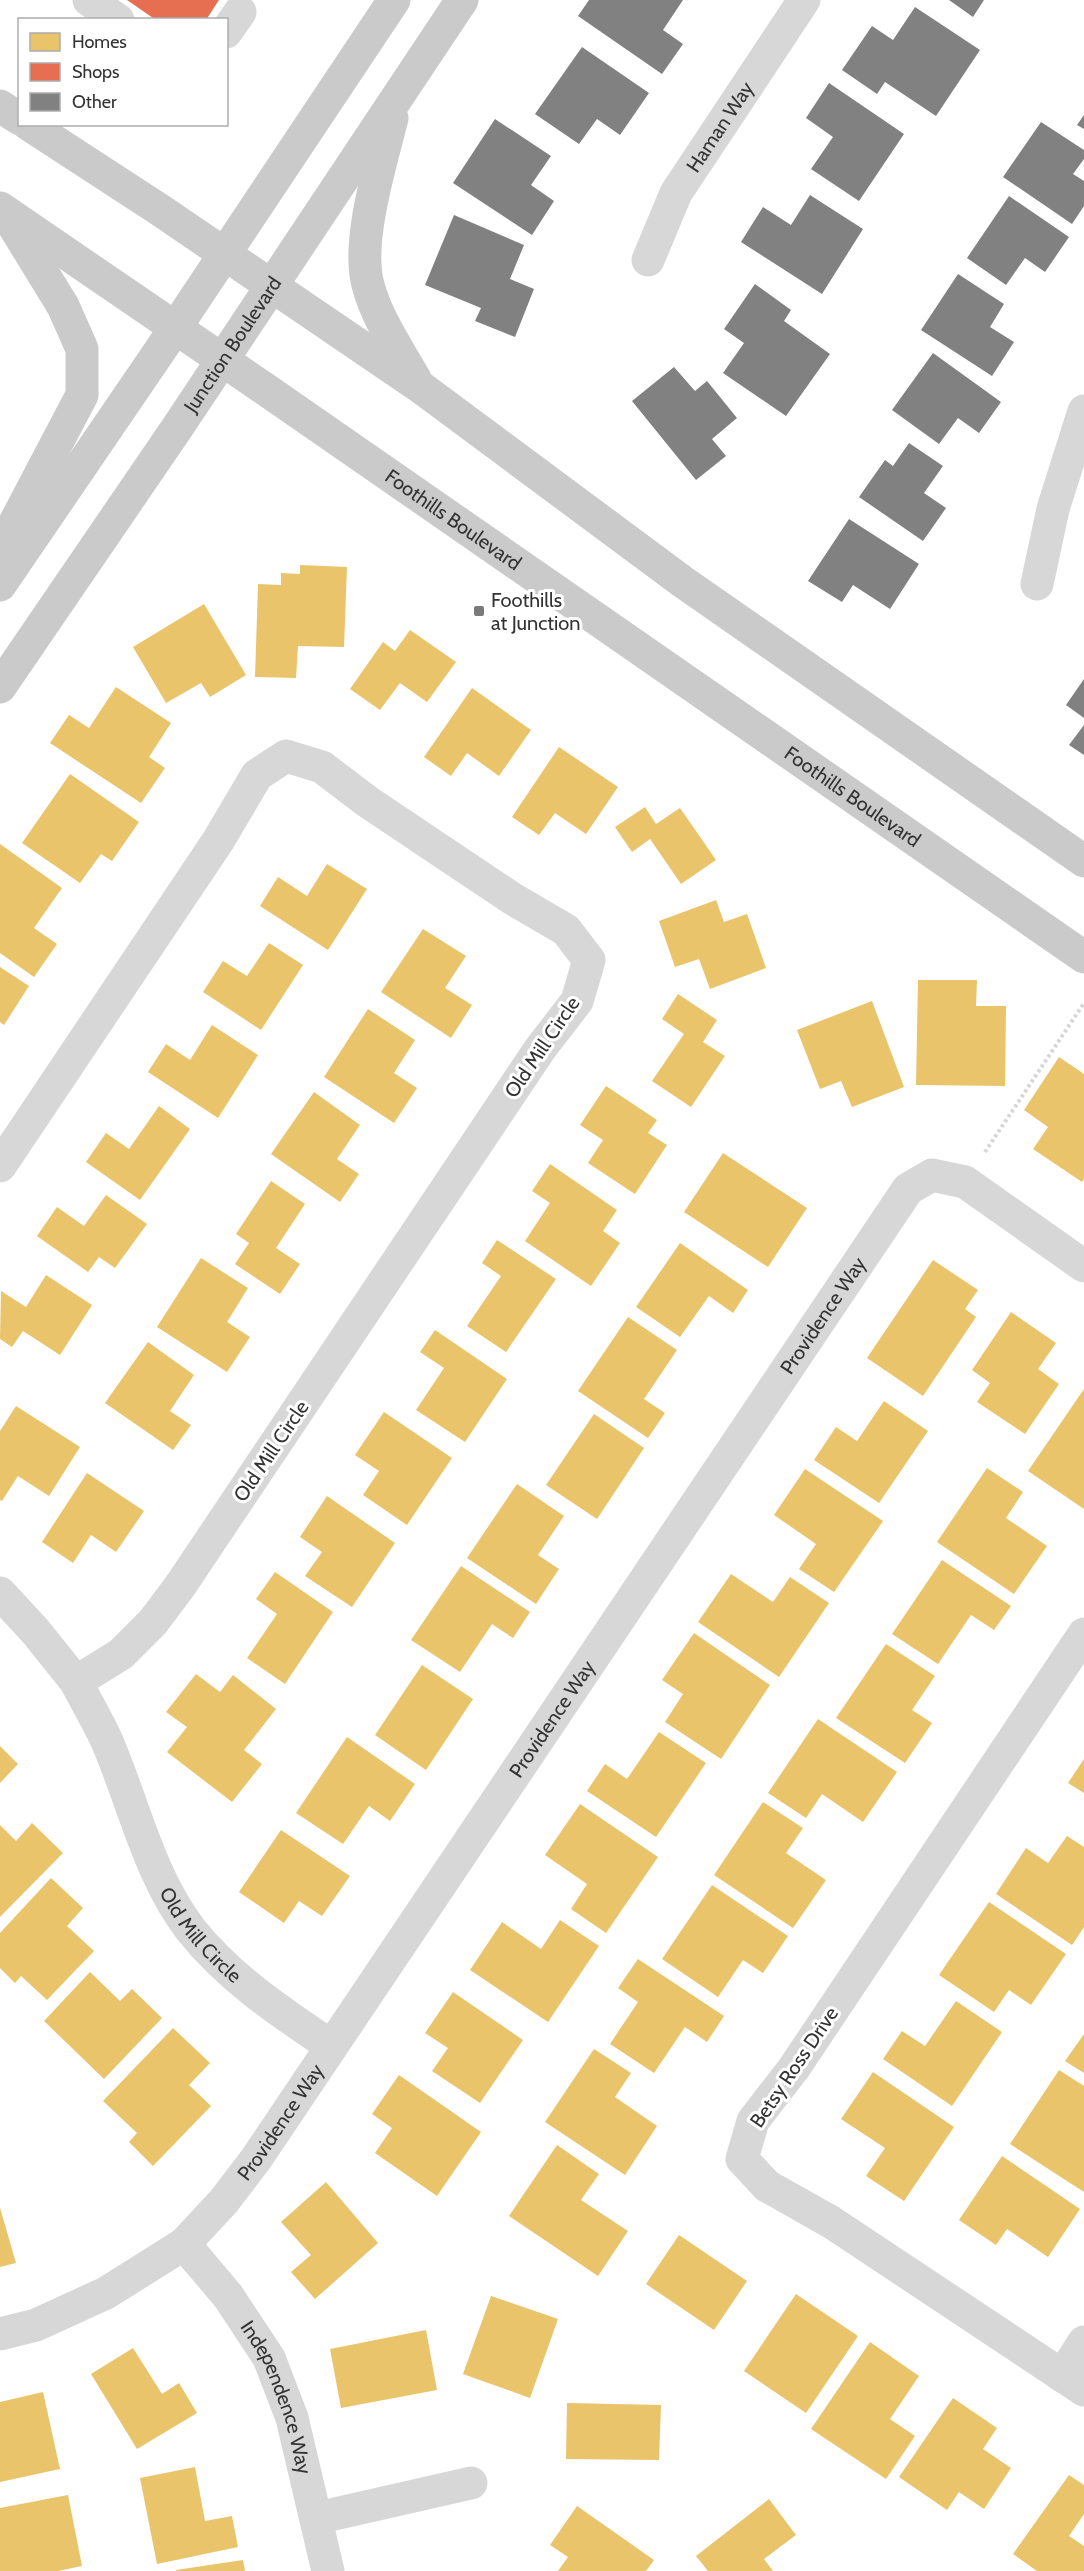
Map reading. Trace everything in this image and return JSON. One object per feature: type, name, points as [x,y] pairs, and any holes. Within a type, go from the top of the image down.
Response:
[{"type":"main road","points":[[0,585],[176,327],[394,0]]},
{"type":"main road","name":"Junction Boulevard","points":[[0,687],[223,360],[462,0]]},
{"type":"main road","points":[[396,99],[365,232],[367,283],[376,310],[419,386]]},
{"type":"main road","points":[[0,106],[18,118]]},
{"type":"main road","points":[[31,126],[419,386],[683,582],[1084,861]]},
{"type":"main road","points":[[0,551],[82,395],[82,350],[63,306],[3,210]]},
{"type":"main road","name":"Foothills Boulevard","points":[[3,210],[176,327],[1084,957]]},
{"type":"street","points":[[89,0],[115,18]]},
{"type":"street","name":"Haman Way","points":[[648,260],[676,193],[804,0]]},
{"type":"street","points":[[1036,584],[1053,509],[1084,411]]},
{"type":"street","name":"Old Mill Circle","points":[[0,1166],[218,841],[257,775],[286,756],[322,767],[368,802],[513,899],[566,930],[589,960],[577,1001],[540,1049],[180,1586],[153,1622],[121,1654],[76,1682]]},
{"type":"street","name":"Providence Way","points":[[0,2334],[36,2325],[106,2293],[184,2244],[225,2200],[256,2159],[908,1189],[932,1175],[965,1182],[1084,1266]]},
{"type":"street","name":"Old Mill Circle","points":[[0,1593],[36,1632],[76,1682],[106,1739],[147,1849],[166,1890],[191,1930],[228,1970],[293,2020],[332,2046]]},
{"type":"street","name":"Betsy Ross Drive","points":[[1073,2383],[831,2222],[767,2186],[742,2158],[753,2121],[794,2067],[1084,1634]]},
{"type":"street","name":"Independence Way","points":[[184,2244],[228,2296],[269,2358],[292,2418],[328,2571]]},
{"type":"street","points":[[1073,2383],[1084,2342]]},
{"type":"street","points":[[316,2518],[471,2483]]},
{"type":"path","points":[[965,1182],[1084,1003]]},
{"type":"building: Homes","points":[[300,565],[347,567],[344,647],[298,646],[296,678],[255,677],[258,584],[281,585],[281,573],[300,574]]},
{"type":"building: Homes","points":[[204,604],[246,675],[210,697],[201,683],[166,703],[133,647]]},
{"type":"building: Homes","points":[[410,630],[456,662],[427,702],[400,683],[380,710],[350,689],[383,642],[395,651]]},
{"type":"building: Homes","points":[[116,687],[171,723],[149,757],[165,768],[141,803],[50,743],[69,715],[89,728]]},
{"type":"building: Homes","points":[[472,688],[531,730],[499,776],[467,753],[451,776],[424,757]]},
{"type":"building: Homes","points":[[559,747],[618,787],[586,834],[555,813],[539,835],[512,817]]},
{"type":"building: Homes","points":[[70,774],[139,822],[112,861],[101,854],[80,883],[22,843]]},
{"type":"building: Homes","points":[[645,807],[656,824],[680,808],[716,860],[681,884],[650,839],[632,852],[615,827]]},
{"type":"building: Homes","points":[[0,844],[62,888],[34,928],[57,944],[34,977],[0,953]]},
{"type":"building: Homes","points":[[327,864],[367,889],[328,950],[260,906],[278,877],[307,896]]},
{"type":"building: Homes","points":[[716,900],[724,922],[747,914],[766,968],[710,989],[699,959],[675,967],[659,921]]},
{"type":"building: Homes","points":[[423,929],[466,956],[445,988],[472,1005],[451,1038],[381,992]]},
{"type":"building: Homes","points":[[269,943],[303,965],[261,1030],[203,992],[223,961],[247,976]]},
{"type":"building: Homes","points":[[0,967],[29,986],[4,1025],[0,1022]]},
{"type":"building: Homes","points":[[918,980],[977,980],[976,1006],[1006,1006],[1005,1086],[916,1085]]},
{"type":"building: Homes","points":[[678,994],[717,1020],[703,1042],[725,1056],[691,1107],[652,1081],[684,1034],[662,1019]]},
{"type":"building: Homes","points":[[872,1001],[904,1087],[852,1107],[841,1081],[820,1089],[797,1030]]},
{"type":"building: Homes","points":[[368,1009],[415,1040],[394,1073],[417,1088],[394,1123],[324,1077]]},
{"type":"building: Homes","points":[[212,1025],[258,1055],[218,1118],[148,1072],[166,1044],[190,1060]]},
{"type":"building: Homes","points":[[1059,1057],[1084,1074],[1084,1179],[1082,1182],[1033,1149],[1048,1127],[1024,1110]]},
{"type":"building: Homes","points":[[606,1086],[657,1120],[648,1133],[667,1145],[635,1194],[588,1163],[603,1140],[580,1125]]},
{"type":"building: Homes","points":[[314,1092],[360,1125],[337,1159],[359,1174],[340,1202],[271,1154]]},
{"type":"building: Homes","points":[[159,1106],[190,1129],[140,1200],[86,1162],[106,1133],[129,1149]]},
{"type":"building: Homes","points":[[723,1153],[807,1208],[768,1267],[684,1212]]},
{"type":"building: Homes","points":[[550,1164],[617,1210],[603,1231],[620,1243],[591,1286],[525,1241],[550,1203],[532,1191]]},
{"type":"building: Homes","points":[[271,1181],[305,1204],[276,1248],[300,1264],[280,1294],[235,1264],[249,1243],[236,1234]]},
{"type":"building: Homes","points":[[106,1195],[147,1224],[115,1268],[99,1257],[88,1272],[37,1236],[57,1207],[84,1226]]},
{"type":"building: Homes","points":[[497,1240],[556,1279],[506,1352],[467,1326],[501,1276],[482,1263]]},
{"type":"building: Homes","points":[[680,1243],[748,1290],[733,1313],[709,1296],[680,1337],[636,1307]]},
{"type":"building: Homes","points":[[201,1258],[248,1288],[227,1322],[250,1337],[227,1372],[157,1327]]},
{"type":"building: Homes","points":[[933,1260],[978,1290],[965,1309],[976,1317],[923,1396],[867,1358]]},
{"type":"building: Homes","points":[[46,1275],[92,1305],[60,1355],[23,1331],[12,1347],[0,1339],[1,1291],[26,1307]]},
{"type":"building: Homes","points":[[1011,1312],[1056,1343],[1038,1369],[1059,1384],[1025,1434],[977,1402],[990,1383],[972,1370]]},
{"type":"building: Homes","points":[[628,1317],[677,1350],[644,1399],[665,1413],[648,1438],[578,1391]]},
{"type":"building: Homes","points":[[435,1330],[507,1379],[465,1442],[416,1410],[444,1368],[420,1352]]},
{"type":"building: Homes","points":[[148,1342],[194,1375],[170,1411],[191,1425],[173,1450],[105,1403]]},
{"type":"building: Homes","points":[[1084,1389],[1084,1509],[1028,1471]]},
{"type":"building: Homes","points":[[884,1401],[928,1431],[879,1503],[814,1460],[836,1427],[857,1441]]},
{"type":"building: Homes","points":[[16,1406],[80,1447],[49,1496],[18,1476],[2,1501],[0,1500],[0,1431]]},
{"type":"building: Homes","points":[[384,1412],[452,1458],[407,1525],[363,1495],[379,1471],[355,1455]]},
{"type":"building: Homes","points":[[594,1414],[644,1448],[597,1519],[546,1485]]},
{"type":"building: Homes","points":[[987,1468],[1023,1492],[1006,1518],[1047,1546],[1014,1594],[937,1542]]},
{"type":"building: Homes","points":[[805,1469],[883,1521],[834,1592],[799,1569],[816,1544],[774,1515]]},
{"type":"building: Homes","points":[[87,1473],[144,1511],[116,1552],[91,1535],[73,1563],[42,1542]]},
{"type":"building: Homes","points":[[517,1484],[564,1516],[538,1555],[559,1569],[536,1604],[467,1558]]},
{"type":"building: Homes","points":[[327,1496],[395,1543],[352,1607],[305,1576],[322,1552],[300,1537]]},
{"type":"building: Homes","points":[[942,1560],[1011,1606],[994,1630],[971,1615],[938,1664],[892,1634]]},
{"type":"building: Homes","points":[[461,1566],[530,1612],[513,1638],[492,1624],[460,1672],[411,1640]]},
{"type":"building: Homes","points":[[275,1572],[333,1612],[285,1684],[247,1658],[277,1614],[256,1599]]},
{"type":"building: Homes","points":[[731,1574],[773,1602],[790,1577],[829,1603],[779,1677],[698,1622]]},
{"type":"building: Homes","points":[[694,1633],[770,1685],[721,1759],[665,1722],[683,1694],[662,1680]]},
{"type":"building: Homes","points":[[886,1644],[935,1676],[912,1710],[932,1723],[905,1763],[836,1718]]},
{"type":"building: Homes","points":[[422,1665],[473,1699],[426,1770],[375,1735]]},
{"type":"building: Homes","points":[[196,1674],[220,1692],[233,1675],[276,1709],[244,1750],[262,1764],[232,1802],[167,1752],[187,1727],[166,1712]]},
{"type":"building: Homes","points":[[818,1719],[897,1772],[863,1822],[822,1794],[806,1818],[768,1793]]},
{"type":"building: Homes","points":[[659,1732],[706,1763],[656,1837],[587,1791],[605,1764],[627,1779]]},
{"type":"building: Homes","points":[[347,1737],[415,1784],[390,1821],[369,1806],[343,1844],[296,1813]]},
{"type":"building: Homes","points":[[0,1746],[18,1764],[0,1783]]},
{"type":"building: Homes","points":[[1084,1759],[1084,1793],[1068,1783]]},
{"type":"building: Homes","points":[[763,1802],[803,1828],[786,1853],[826,1880],[793,1928],[714,1875]]},
{"type":"building: Homes","points":[[580,1804],[658,1857],[606,1933],[571,1909],[587,1884],[545,1855]]},
{"type":"building: Homes","points":[[32,1823],[63,1853],[0,1917],[0,1825],[16,1841]]},
{"type":"building: Homes","points":[[281,1830],[350,1876],[322,1916],[299,1901],[284,1923],[239,1892]]},
{"type":"building: Homes","points":[[1067,1836],[1084,1847],[1084,1927],[1072,1945],[996,1894],[1026,1848],[1048,1863]]},
{"type":"building: Homes","points":[[51,1878],[83,1908],[67,1926],[94,1951],[47,2000],[21,1976],[15,1983],[0,1968],[0,1933]]},
{"type":"building: Homes","points":[[712,1885],[788,1936],[763,1973],[743,1960],[718,1997],[662,1959]]},
{"type":"building: Homes","points":[[989,1902],[1066,1954],[1031,2005],[1009,1990],[994,2012],[939,1975]]},
{"type":"building: Homes","points":[[560,1920],[599,1946],[548,2022],[470,1970],[502,1922],[541,1949]]},
{"type":"building: Homes","points":[[638,1959],[724,2016],[707,2042],[685,2027],[654,2073],[610,2044],[638,2002],[618,1988]]},
{"type":"building: Homes","points":[[90,1972],[120,2001],[132,1989],[162,2018],[104,2079],[44,2021]]},
{"type":"building: Homes","points":[[453,1992],[523,2040],[480,2103],[432,2071],[448,2048],[425,2033]]},
{"type":"building: Homes","points":[[956,2001],[1002,2032],[952,2106],[883,2059],[902,2031],[925,2046]]},
{"type":"building: Homes","points":[[173,2028],[210,2063],[189,2085],[211,2106],[153,2166],[129,2142],[137,2133],[103,2101]]},
{"type":"building: Homes","points":[[1084,2034],[1084,2073],[1065,2061]]},
{"type":"building: Homes","points":[[594,2049],[631,2073],[615,2097],[657,2126],[625,2175],[545,2122]]},
{"type":"building: Homes","points":[[1059,2070],[1084,2086],[1084,2192],[1010,2144]]},
{"type":"building: Homes","points":[[873,2072],[954,2127],[904,2201],[866,2176],[885,2148],[841,2119]]},
{"type":"building: Homes","points":[[399,2075],[481,2132],[437,2196],[375,2153],[392,2128],[372,2114]]},
{"type":"building: Homes","points":[[557,2145],[599,2174],[581,2200],[628,2231],[598,2276],[509,2216]]},
{"type":"building: Homes","points":[[1002,2156],[1080,2209],[1048,2257],[1007,2229],[996,2245],[959,2220]]},
{"type":"building: Homes","points":[[326,2182],[378,2243],[315,2299],[291,2272],[311,2255],[281,2222]]},
{"type":"building: Homes","points":[[0,2208],[16,2263],[0,2267]]},
{"type":"building: Homes","points":[[679,2235],[747,2281],[714,2330],[646,2284]]},
{"type":"building: Homes","points":[[796,2294],[858,2336],[806,2413],[744,2371]]},
{"type":"building: Homes","points":[[491,2296],[558,2319],[530,2398],[463,2374]]},
{"type":"building: Homes","points":[[426,2330],[437,2390],[341,2408],[330,2349]]},
{"type":"building: Homes","points":[[870,2342],[919,2376],[890,2419],[915,2436],[886,2479],[811,2429]]},
{"type":"building: Homes","points":[[133,2348],[162,2394],[179,2383],[197,2413],[137,2449],[91,2374]]},
{"type":"building: Homes","points":[[43,2392],[60,2469],[0,2482],[0,2402]]},
{"type":"building: Homes","points":[[953,2398],[997,2428],[983,2449],[1011,2468],[984,2509],[959,2492],[947,2510],[899,2477]]},
{"type":"building: Homes","points":[[567,2403],[661,2405],[659,2460],[566,2459]]},
{"type":"building: Homes","points":[[195,2467],[205,2521],[232,2516],[238,2547],[157,2564],[140,2478]]},
{"type":"building: Homes","points":[[1069,2475],[1084,2485],[1084,2514],[1069,2536],[1084,2546],[1084,2571],[1037,2571],[1013,2554]]},
{"type":"building: Homes","points":[[68,2495],[82,2566],[58,2571],[0,2571],[0,2508]]},
{"type":"building: Homes","points":[[769,2499],[796,2535],[764,2559],[773,2571],[708,2571],[696,2556]]},
{"type":"building: Homes","points":[[577,2506],[654,2560],[646,2571],[558,2571],[568,2557],[550,2545]]},
{"type":"building: Homes","points":[[243,2560],[245,2571],[176,2571],[176,2570]]},
{"type":"building: Shops","points":[[127,0],[219,0],[207,18],[153,18]]},
{"type":"building: Other","points":[[589,0],[683,0],[663,30],[683,44],[662,74],[578,16]]},
{"type":"building: Other","points":[[949,0],[984,0],[973,17]]},
{"type":"building: Other","points":[[915,7],[980,50],[936,116],[885,82],[877,94],[842,70],[872,26],[893,40]]},
{"type":"building: Other","points":[[582,47],[649,93],[620,135],[597,119],[579,144],[535,114]]},
{"type":"building: Other","points":[[829,83],[904,134],[859,201],[811,169],[833,137],[806,118]]},
{"type":"building: Other","points":[[1084,115],[1084,129],[1077,125]]},
{"type":"building: Other","points":[[495,119],[551,156],[531,185],[554,201],[532,235],[453,183]]},
{"type":"building: Other","points":[[1041,122],[1084,150],[1084,159],[1073,174],[1084,181],[1084,206],[1072,224],[1003,177]]},
{"type":"building: Other","points":[[810,195],[863,229],[822,294],[741,242],[763,207],[791,225]]},
{"type":"building: Other","points":[[1009,196],[1069,237],[1045,272],[1025,258],[1006,285],[967,258]]},
{"type":"building: Other","points":[[454,215],[524,245],[510,279],[534,289],[515,337],[475,321],[481,308],[425,285]]},
{"type":"building: Other","points":[[958,274],[1004,304],[990,327],[1014,342],[992,376],[921,330]]},
{"type":"building: Other","points":[[755,284],[791,310],[784,321],[830,354],[786,416],[723,373],[744,343],[724,329]]},
{"type":"building: Other","points":[[933,353],[1001,402],[979,433],[958,418],[939,444],[892,410]]},
{"type":"building: Other","points":[[674,367],[695,391],[707,381],[737,418],[712,439],[726,456],[696,480],[632,401]]},
{"type":"building: Other","points":[[909,443],[943,466],[924,493],[946,508],[923,541],[859,497],[885,460],[893,466]]},
{"type":"building: Other","points":[[849,519],[919,564],[890,609],[853,585],[842,602],[808,581]]},
{"type":"building: Other","points":[[1084,679],[1084,718],[1066,705]]},
{"type":"building: Other","points":[[1084,725],[1084,755],[1069,745]]},
{"type":"place","name":"Foothills at Junction","points":[[479,611]]}]
